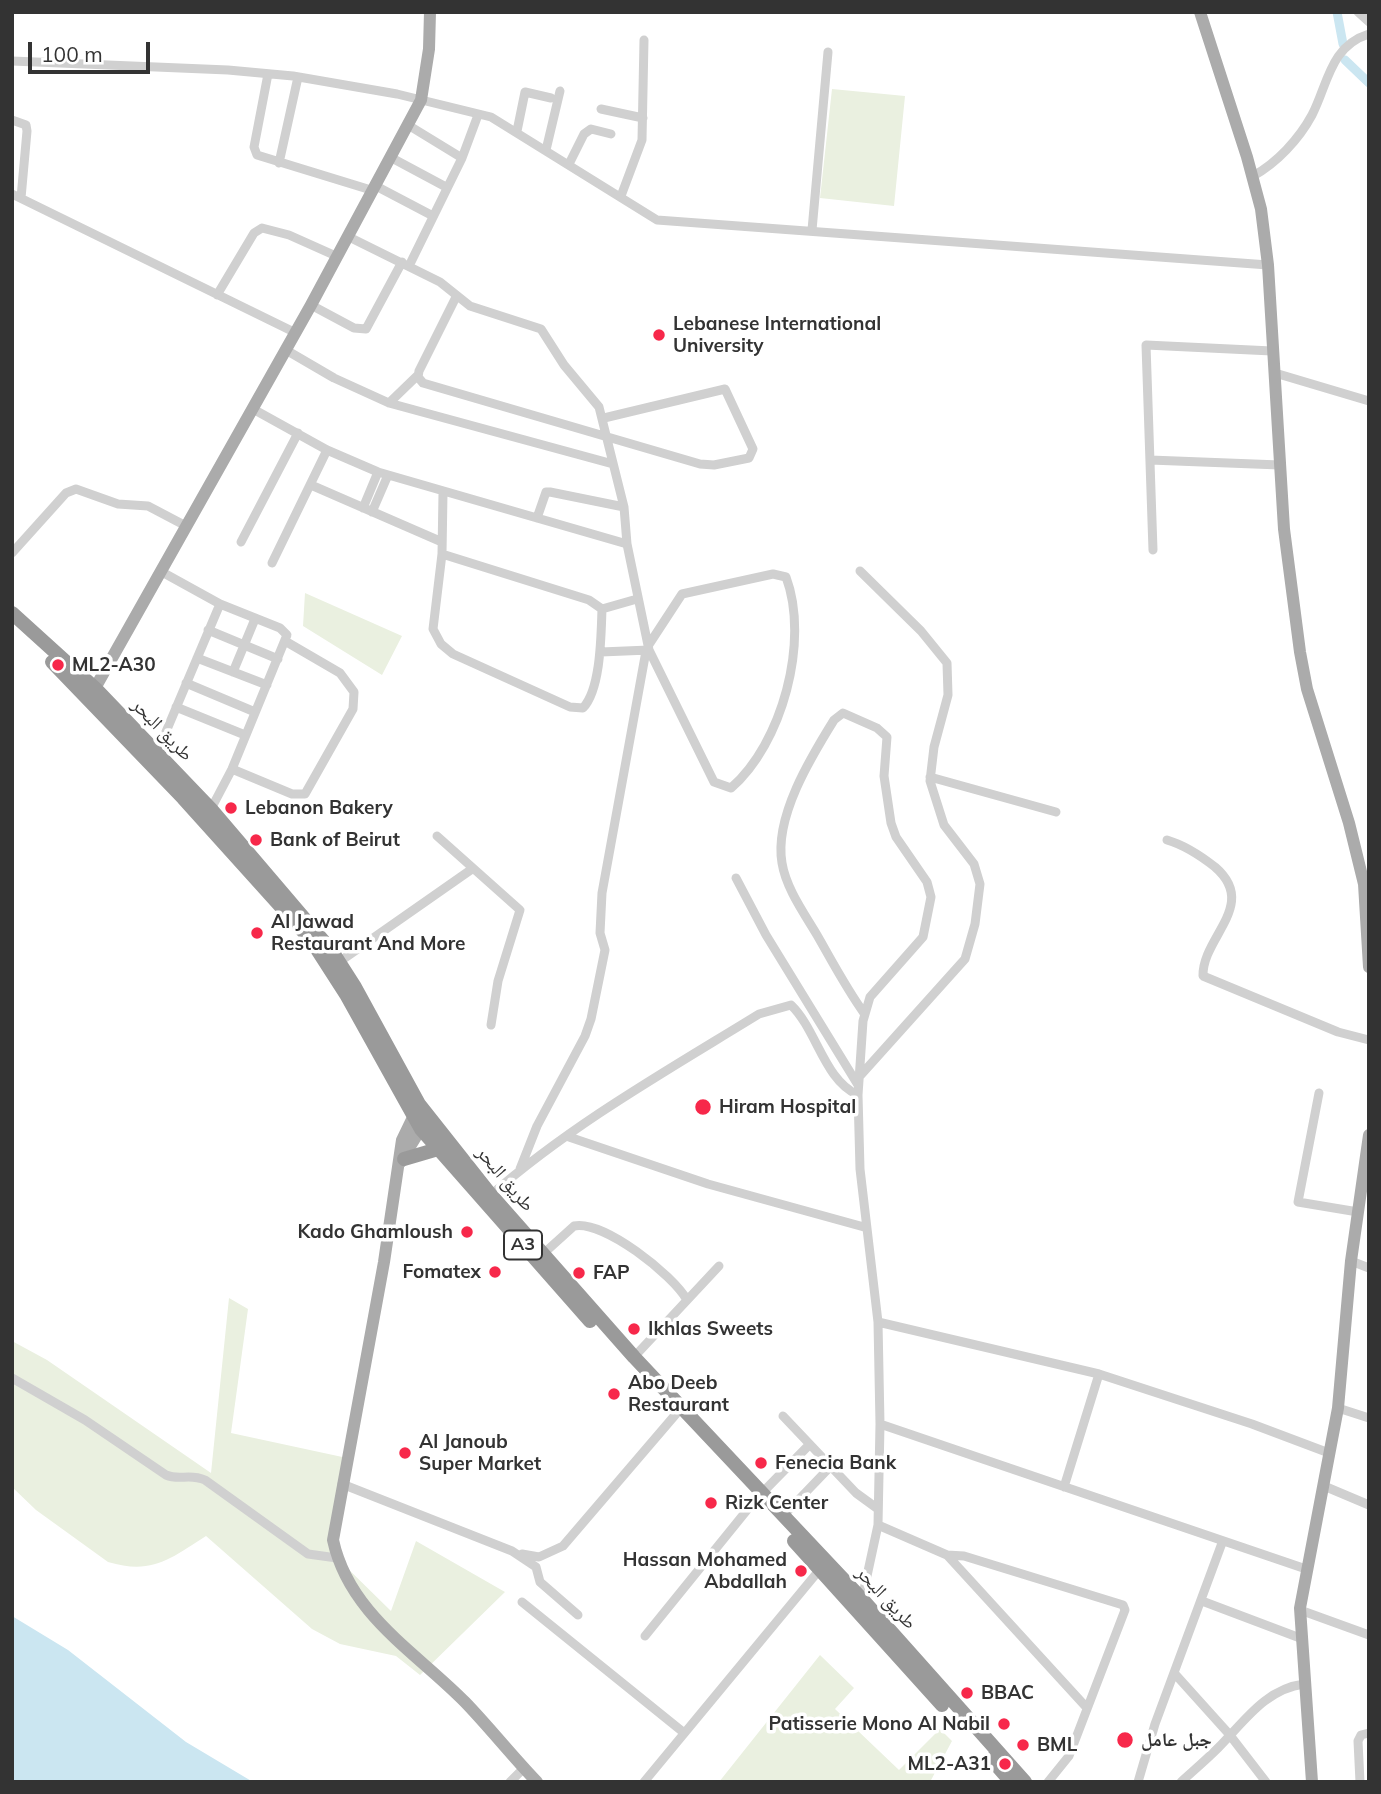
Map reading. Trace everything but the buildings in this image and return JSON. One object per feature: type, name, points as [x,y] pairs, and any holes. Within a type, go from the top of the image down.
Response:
[{"type":"highway","name":"طريق البحر","points":[[12,613],[92,695],[311,940],[438,1149],[566,1296],[676,1414],[783,1516],[1005,1779]]},
{"type":"highway","name":"طريق البحر","points":[[12,623],[157,753],[211,809],[339,962],[420,1117],[759,1496],[823,1566],[862,1600],[1025,1782]]},
{"type":"highway","points":[[402,1161],[438,1149]]},
{"type":"main road","points":[[92,695],[296,333],[421,100],[429,49],[429,12]]},
{"type":"main road","points":[[1200,12],[1253,176],[1268,265],[1284,529],[1300,652],[1307,689],[1344,805],[1361,873],[1369,967]]},
{"type":"main road","points":[[420,1117],[402,1140],[402,1161],[334,1525],[337,1558],[368,1612],[465,1702],[537,1782]]},
{"type":"main road","points":[[1312,1782],[1300,1610],[1338,1408],[1351,1261],[1369,1135]]},
{"type":"street","points":[[1358,12],[1369,22]]},
{"type":"street","points":[[1253,176],[1275,162],[1308,121],[1338,56],[1353,41],[1369,34]]},
{"type":"street","points":[[621,196],[634,168],[643,118],[644,40]]},
{"type":"street","points":[[812,230],[828,52]]},
{"type":"street","points":[[12,61],[228,69],[298,77],[421,100],[491,117],[657,219],[1268,265]]},
{"type":"street","points":[[268,74],[254,148],[257,155],[373,187],[433,216]]},
{"type":"street","points":[[279,163],[298,77]]},
{"type":"street","points":[[546,150],[560,91]]},
{"type":"street","points":[[517,131],[525,92],[551,98]]},
{"type":"street","points":[[601,109],[643,118]]},
{"type":"street","points":[[312,304],[354,328],[366,329],[433,216],[462,158],[478,115]]},
{"type":"street","points":[[12,120],[26,125],[27,131],[17,196],[296,333]]},
{"type":"street","points":[[408,124],[462,158]]},
{"type":"street","points":[[569,164],[584,134],[591,130],[611,134]]},
{"type":"street","points":[[390,157],[446,187]]},
{"type":"street","points":[[217,295],[254,233],[262,228],[289,235],[336,256]]},
{"type":"street","points":[[348,236],[440,282],[470,306],[534,325],[546,333],[564,365],[604,418],[605,434],[624,507],[627,544],[648,649],[714,782],[731,788],[745,775],[768,737],[786,693],[794,624],[786,577],[778,573],[763,575],[682,594],[648,649],[602,893],[600,933],[605,950],[591,1019],[585,1036],[537,1126],[520,1169]]},
{"type":"street","points":[[389,403],[418,375],[456,297]]},
{"type":"street","points":[[1153,550],[1146,345],[1272,351]]},
{"type":"street","points":[[286,351],[334,379],[389,403],[613,464]]},
{"type":"street","points":[[1275,373],[1369,401]]},
{"type":"street","points":[[418,375],[423,383],[708,466],[749,458],[753,449],[734,402],[725,388],[604,418]]},
{"type":"street","points":[[253,409],[327,450],[383,474],[627,544]]},
{"type":"street","points":[[241,542],[299,433]]},
{"type":"street","points":[[272,563],[327,450]]},
{"type":"street","points":[[1150,460],[1280,465]]},
{"type":"street","points":[[368,510],[383,474]]},
{"type":"street","points":[[311,485],[442,542]]},
{"type":"street","points":[[12,554],[66,494],[76,489],[118,504],[148,506],[186,526]]},
{"type":"street","points":[[537,518],[546,492],[624,507]]},
{"type":"street","points":[[443,493],[442,554],[433,629],[441,644],[453,654],[577,709],[585,706],[590,698],[601,652],[602,609]]},
{"type":"street","points":[[442,554],[589,600],[602,609]]},
{"type":"street","points":[[491,1195],[520,1169],[759,1013],[784,1004],[791,1005],[802,1018],[842,1087],[858,1086],[965,959],[975,924],[980,892],[979,875],[944,825],[933,796],[930,777],[934,747],[948,695],[947,663],[921,631],[860,570]]},
{"type":"street","points":[[162,572],[220,604],[285,631],[285,642],[278,659],[232,769],[211,809]]},
{"type":"street","points":[[602,609],[637,599]]},
{"type":"street","points":[[157,753],[220,604]]},
{"type":"street","points":[[233,672],[255,619]]},
{"type":"street","points":[[208,630],[278,659]]},
{"type":"street","points":[[232,769],[292,794],[305,794],[353,709],[356,697],[340,673],[285,642]]},
{"type":"street","points":[[601,652],[648,649]]},
{"type":"street","points":[[197,658],[267,685]]},
{"type":"street","points":[[186,683],[255,712]]},
{"type":"street","points":[[176,707],[245,735]]},
{"type":"street","points":[[862,1600],[878,1525],[880,1424],[878,1322],[864,1227],[858,1086],[864,1013],[870,997],[923,937],[931,898],[927,882],[896,837],[891,823],[884,776],[887,737],[868,723],[842,713],[834,720],[802,776],[782,837],[782,864],[797,899],[864,1013]]},
{"type":"street","points":[[930,777],[1056,812]]},
{"type":"street","points":[[437,835],[520,909],[498,981],[491,1024]]},
{"type":"street","points":[[1167,841],[1207,861],[1221,872],[1230,887],[1233,902],[1203,970],[1203,976],[1338,1032],[1369,1040]]},
{"type":"street","points":[[339,962],[472,869]]},
{"type":"street","points":[[736,878],[766,935],[858,1086]]},
{"type":"street","points":[[1319,1093],[1298,1202],[1358,1212]]},
{"type":"street","points":[[569,1137],[708,1184],[864,1227]]},
{"type":"street","points":[[543,1254],[574,1226],[584,1226],[630,1245],[677,1287],[687,1300]]},
{"type":"street","points":[[1351,1261],[1369,1268]]},
{"type":"street","points":[[634,1357],[719,1266]]},
{"type":"street","points":[[878,1322],[1099,1374],[1241,1420],[1329,1453]]},
{"type":"street","points":[[1064,1487],[1099,1374]]},
{"type":"street","points":[[12,1378],[85,1420],[166,1475],[177,1479],[190,1475],[208,1482],[308,1554],[337,1558]]},
{"type":"street","points":[[1338,1408],[1369,1418]]},
{"type":"street","points":[[342,1484],[513,1552],[539,1557],[563,1546],[676,1414]]},
{"type":"street","points":[[783,1416],[830,1467],[878,1509]]},
{"type":"street","points":[[880,1424],[1222,1543],[1306,1569]]},
{"type":"street","points":[[645,1636],[759,1496],[809,1446]]},
{"type":"street","points":[[783,1516],[830,1467]]},
{"type":"street","points":[[1324,1486],[1369,1505]]},
{"type":"street","points":[[878,1525],[947,1555],[964,1556],[1123,1605],[1125,1610],[1065,1764],[1048,1782]]},
{"type":"street","points":[[1138,1782],[1155,1724],[1222,1543]]},
{"type":"street","points":[[513,1552],[536,1567],[540,1582],[578,1615]]},
{"type":"street","points":[[947,1555],[1087,1708]]},
{"type":"street","points":[[644,1782],[823,1566]]},
{"type":"street","points":[[1202,1601],[1300,1638]]},
{"type":"street","points":[[522,1602],[683,1732]]},
{"type":"street","points":[[1300,1610],[1369,1635]]},
{"type":"street","points":[[1175,1674],[1229,1734],[1266,1782]]},
{"type":"street","points":[[1181,1782],[1276,1692],[1304,1684]]},
{"type":"street","points":[[1360,1782],[1358,1741],[1361,1735],[1369,1733]]},
{"type":"street","points":[[510,1782],[524,1768]]},
{"type":"green space","points":[[832,89],[905,96],[894,206],[820,198]]},
{"type":"green space","points":[[305,593],[402,636],[382,675],[303,626]]},
{"type":"green space","points":[[229,1298],[248,1309],[231,1433],[347,1458],[337,1558],[391,1611],[416,1541],[505,1592],[420,1675],[396,1656],[340,1644],[312,1629],[206,1536],[171,1558],[149,1566],[123,1566],[108,1562],[36,1510],[12,1487],[12,1341],[47,1360],[211,1473]]},
{"type":"green space","points":[[820,1655],[854,1688],[835,1709],[899,1770],[940,1729],[952,1741],[930,1782],[719,1782]]},
{"type":"water","points":[[12,1616],[68,1650],[186,1742],[253,1782],[12,1782]]},
{"type":"waterway","points":[[1337,12],[1343,44]]},
{"type":"waterway","points":[[1345,60],[1369,83]]},
{"type":"place","name":"Lebanese International University","points":[[659,335]]},
{"type":"place","name":"ML2-A30","points":[[58,665]]},
{"type":"place","name":"Lebanon Bakery","points":[[231,808]]},
{"type":"place","name":"Bank of Beirut","points":[[256,840]]},
{"type":"place","name":"Al Jawad Restaurant And More","points":[[257,933]]},
{"type":"place","name":"Hiram Hospital","points":[[703,1107]]},
{"type":"place","name":"Kado Ghamloush","points":[[467,1232]]},
{"type":"place","name":"Fomatex","points":[[495,1272]]},
{"type":"place","name":"FAP","points":[[579,1273]]},
{"type":"place","name":"Ikhlas Sweets","points":[[634,1329]]},
{"type":"place","name":"Abo Deeb Restaurant","points":[[614,1394]]},
{"type":"place","name":"Al Janoub Super Market","points":[[405,1453]]},
{"type":"place","name":"Fenecia Bank","points":[[761,1463]]},
{"type":"place","name":"Rizk Center","points":[[711,1503]]},
{"type":"place","name":"Hassan Mohamed Abdallah","points":[[801,1571]]},
{"type":"place","name":"BBAC","points":[[967,1693]]},
{"type":"place","name":"Patisserie Mono Al Nabil","points":[[1004,1724]]},
{"type":"place","name":"جبل عامل","points":[[1125,1740]]},
{"type":"place","name":"BML","points":[[1023,1745]]},
{"type":"place","name":"ML2-A31","points":[[1005,1764]]}]
